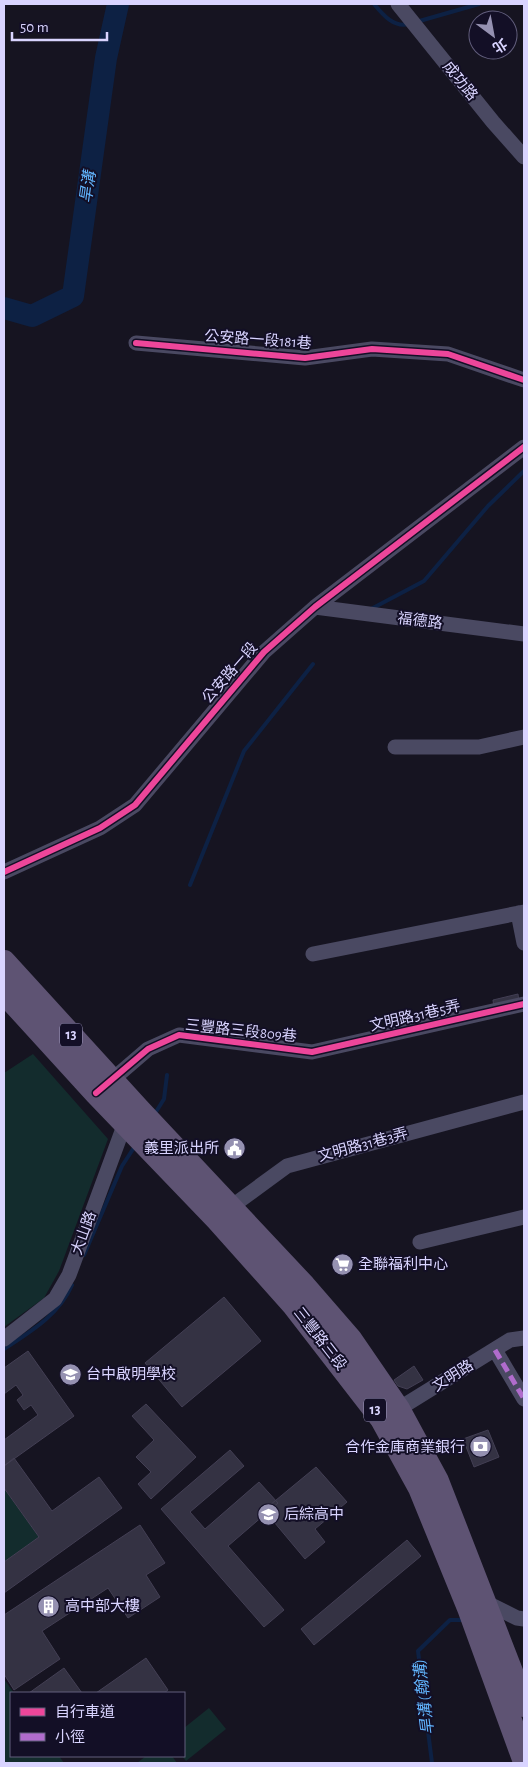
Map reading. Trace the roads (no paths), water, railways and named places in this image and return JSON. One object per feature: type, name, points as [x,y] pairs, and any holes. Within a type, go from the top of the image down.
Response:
[{"type":"main road","name":"三豐路三段","points":[[4,962],[104,1087]]},
{"type":"main road","name":"三豐路三段","points":[[4,992],[104,1087],[225,1214],[304,1286],[350,1340],[390,1414],[437,1481],[524,1759]]},
{"type":"main road","name":"三豐路三段","points":[[477,1605],[524,1705]]},
{"type":"street","name":"成功路","points":[[398,4],[493,122],[524,157]]},
{"type":"street","name":"公安路一段181巷","points":[[136,343],[306,358],[372,349],[448,354],[524,380]]},
{"type":"street","name":"公安路一段","points":[[4,872],[100,828],[135,806],[264,652],[315,607],[524,447]]},
{"type":"street","name":"福德路","points":[[315,607],[524,634]]},
{"type":"street","points":[[394,747],[479,746],[524,737]]},
{"type":"street","points":[[313,954],[521,912],[524,943]]},
{"type":"street","name":"文明路31巷5弄","points":[[312,1052],[524,1004]]},
{"type":"street","name":"三豐路三段809巷","points":[[104,1087],[148,1049],[179,1035],[312,1052]]},
{"type":"street","name":"文明路31巷3弄","points":[[225,1214],[287,1166],[524,1102]]},
{"type":"street","name":"大山路","points":[[4,1339],[55,1300],[69,1275],[131,1116]]},
{"type":"street","points":[[420,1242],[524,1216]]},
{"type":"street","name":"文明路","points":[[390,1414],[510,1340],[524,1338]]},
{"type":"street","points":[[495,1350],[524,1399]]},
{"type":"street","points":[[477,1605],[524,1619]]},
{"type":"waterway","name":"旱溝","points":[[4,308],[32,316],[73,296],[106,58],[118,4]]},
{"type":"waterway","points":[[374,4],[385,16],[394,22],[404,25],[409,24]]},
{"type":"waterway","points":[[416,22],[479,4]]},
{"type":"waterway","points":[[371,609],[424,581],[488,506],[524,471]]},
{"type":"waterway","points":[[190,885],[244,751],[313,664]]},
{"type":"waterway","points":[[154,1115],[164,1099],[167,1075]]},
{"type":"waterway","points":[[84,1255],[122,1166],[135,1146]]},
{"type":"waterway","points":[[4,1349],[34,1329],[52,1314],[72,1285]]},
{"type":"waterway","name":"旱溝 (翰溝)","points":[[432,1763],[418,1651],[450,1620],[465,1620]]},
{"type":"place","name":"義里派出所","points":[[235,1148]]},
{"type":"place","name":"全聯福利中心","points":[[342,1264]]},
{"type":"place","name":"台中啟明學校","points":[[70,1374]]},
{"type":"place","name":"合作金庫商業銀行","points":[[481,1447]]},
{"type":"place","name":"后綜高中","points":[[268,1514]]},
{"type":"place","name":"高中部大樓","points":[[49,1606]]}]
